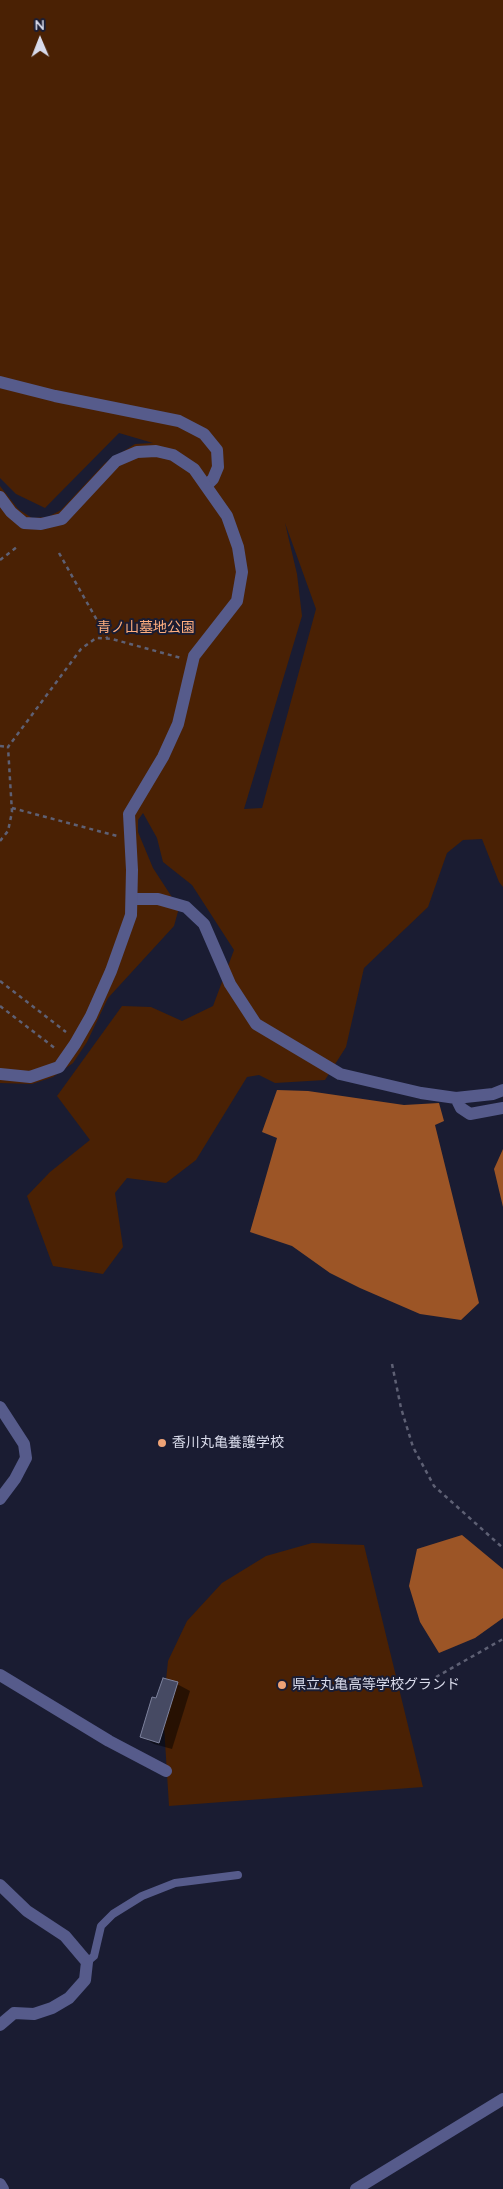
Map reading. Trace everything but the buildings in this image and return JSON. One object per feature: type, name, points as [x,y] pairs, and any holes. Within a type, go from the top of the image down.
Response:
[{"type":"street","points":[[0,382],[55,396],[179,421],[204,434],[217,450],[218,467],[213,479],[207,485]]},
{"type":"street","points":[[0,497],[11,512],[24,523],[41,524],[62,519],[116,461],[137,452],[156,451],[173,455],[194,469],[227,516],[238,547],[242,572],[237,601],[194,656],[178,724],[163,757],[129,814],[131,915],[111,971],[77,1041],[59,1067],[30,1077],[0,1074]]},
{"type":"street","points":[[132,898],[158,899],[186,907],[204,924],[230,984],[256,1024],[340,1074],[421,1093],[456,1098],[493,1094],[503,1090]]},
{"type":"street","points":[[456,1098],[461,1108],[470,1114],[503,1108]]},
{"type":"street","points":[[0,1407],[24,1444],[26,1458],[15,1479],[0,1499]]},
{"type":"street","points":[[0,1675],[109,1741],[166,1771]]},
{"type":"street","points":[[0,1885],[27,1911],[65,1936],[87,1962],[85,1980],[69,1998],[52,2008],[34,2014],[14,2012],[0,2025]]},
{"type":"street","points":[[356,2189],[503,2099]]},
{"type":"street","points":[[0,2184],[3,2189]]},
{"type":"lane","points":[[87,1962],[94,1956],[101,1926],[113,1914],[142,1896],[175,1883],[238,1875]]},
{"type":"path","points":[[0,560],[17,547]]},
{"type":"path","points":[[59,554],[107,638]]},
{"type":"path","points":[[0,841],[8,831],[12,808],[8,747],[81,649],[96,638],[107,638],[192,661]]},
{"type":"path","points":[[0,746],[8,747]]},
{"type":"path","points":[[12,808],[131,840]]},
{"type":"path","points":[[0,981],[77,1041]]},
{"type":"path","points":[[0,1006],[67,1057]]},
{"type":"path","points":[[392,1364],[401,1408],[413,1447],[434,1486],[503,1548]]},
{"type":"path","points":[[436,1677],[503,1639]]},
{"type":"green space","name":"青ノ山墓地公園","points":[[0,0],[503,0],[503,887],[499,882],[482,839],[463,840],[447,853],[428,907],[364,968],[346,1047],[325,1080],[275,1083],[259,1075],[247,1077],[196,1160],[166,1183],[127,1178],[115,1193],[123,1247],[103,1274],[53,1266],[27,1196],[50,1172],[90,1140],[57,1096],[122,1006],[151,1007],[182,1021],[213,1006],[234,950],[192,885],[163,862],[157,838],[143,813],[138,820],[138,832],[153,868],[179,908],[174,926],[108,998],[87,1042],[73,1063],[53,1077],[32,1084],[0,1083],[0,486],[18,509],[32,518],[48,517],[61,510],[105,463],[135,444],[153,443],[119,433],[45,508],[16,494],[0,478]],"holes":[[[285,523],[316,609],[262,808],[244,809],[302,616],[297,574]]]},
{"type":"green space","name":"県立丸亀高等学校グランド","points":[[312,1543],[364,1545],[423,1787],[169,1806],[163,1709],[168,1661],[187,1621],[222,1583],[266,1556]]},
{"type":"shaded area","points":[[277,1090],[308,1091],[404,1105],[439,1103],[444,1121],[435,1125],[479,1303],[461,1320],[420,1314],[330,1273],[292,1246],[250,1232],[277,1138],[262,1132]]},
{"type":"shaded area","points":[[503,1149],[503,1207],[494,1169]]},
{"type":"shaded area","points":[[462,1535],[503,1569],[503,1618],[475,1638],[439,1653],[420,1622],[409,1586],[417,1549]]},
{"type":"place","name":"香川丸亀養護学校","points":[[162,1443]]},
{"type":"place","name":"県立丸亀高等学校グランド","points":[[282,1685]]}]
